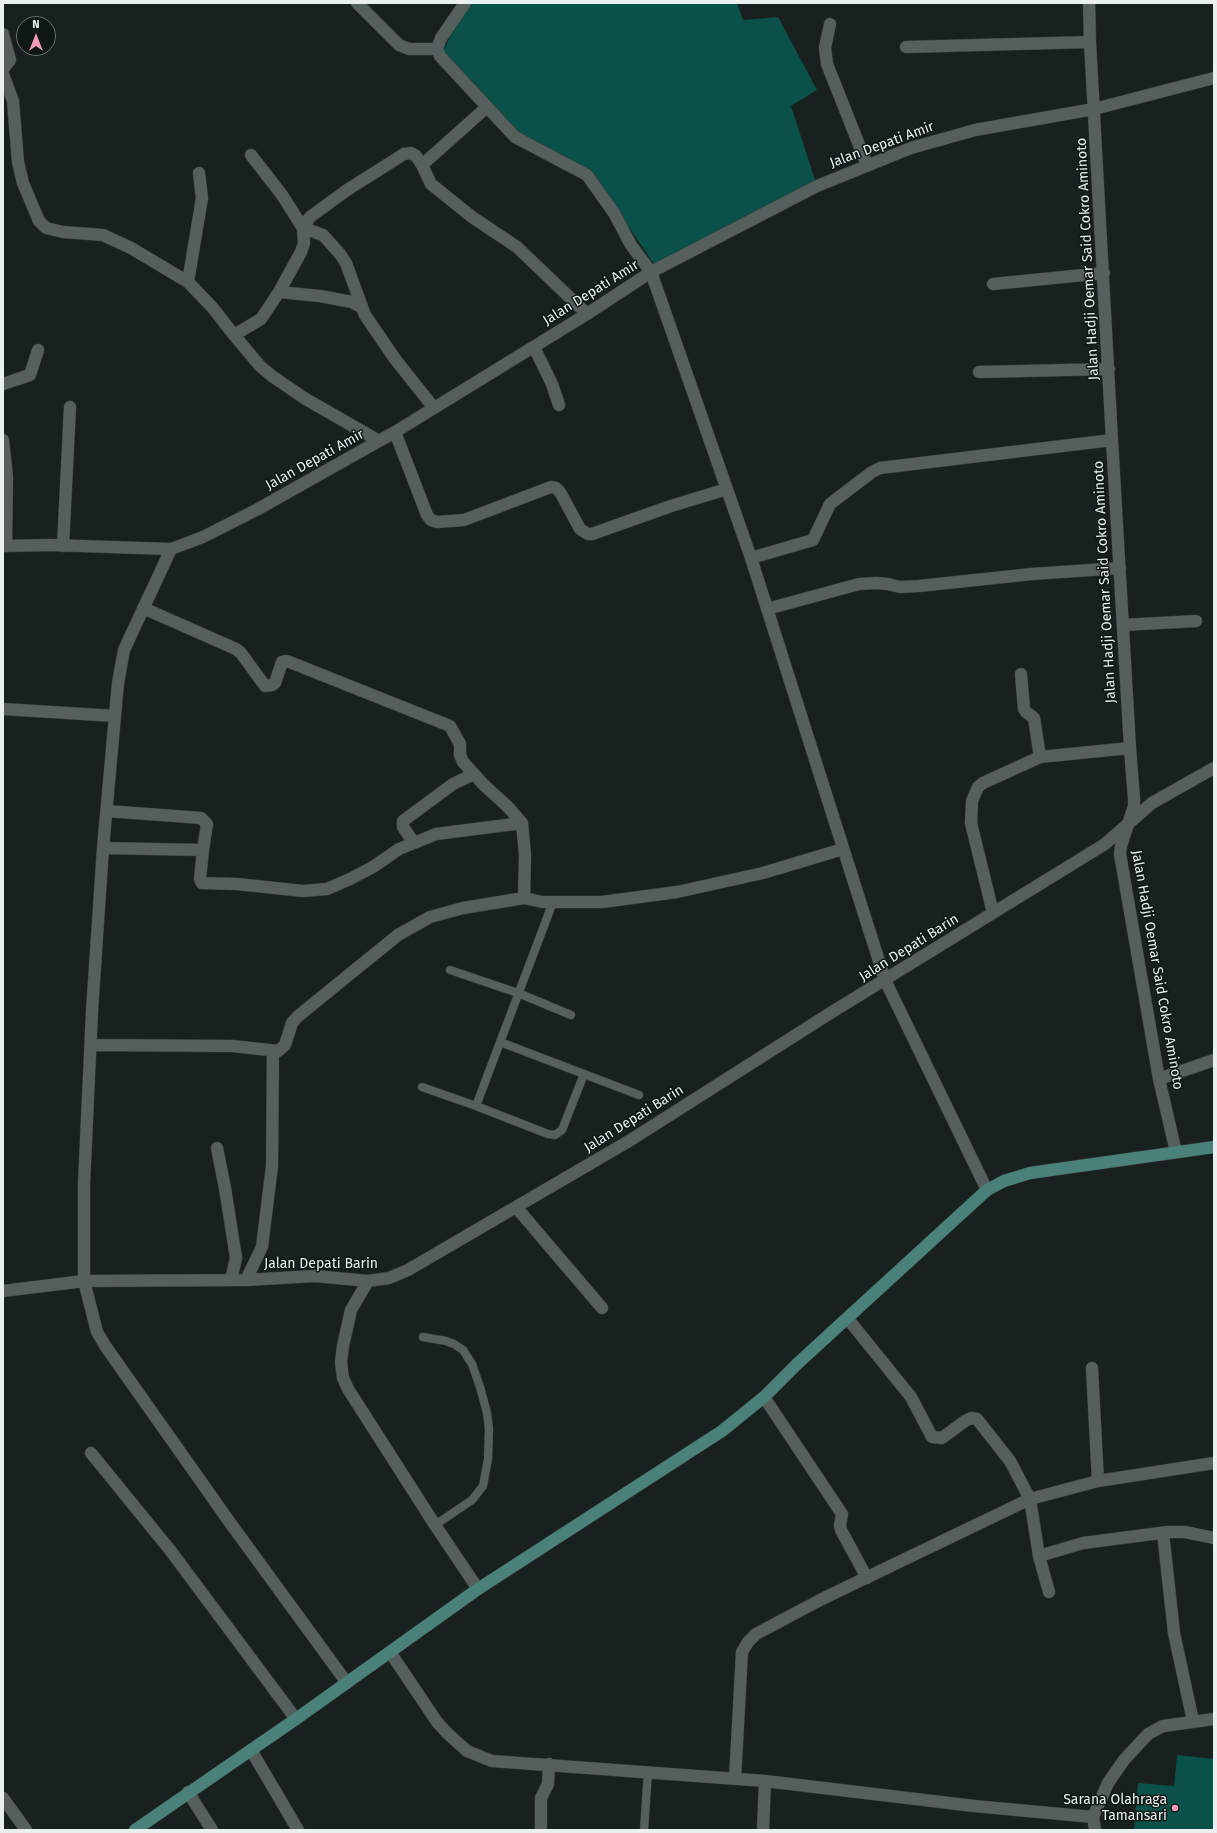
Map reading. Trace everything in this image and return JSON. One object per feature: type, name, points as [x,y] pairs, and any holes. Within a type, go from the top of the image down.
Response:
[{"type":"main road","points":[[135,1830],[188,1792],[296,1719],[478,1589],[722,1432],[764,1397],[797,1364],[848,1319],[987,1190],[1004,1181],[1030,1174],[1214,1147]]},
{"type":"street","points":[[357,3],[399,45],[409,49],[437,49]]},
{"type":"street","points":[[465,3],[441,38],[437,49],[440,56],[517,138],[587,176],[614,213],[631,245],[651,272],[751,558],[885,980],[987,1190]]},
{"type":"street","name":"Jalan Hadji Oemar Said Cokro Aminoto","points":[[1089,3],[1112,440],[1134,800],[1134,806],[1121,846],[1121,862],[1159,1079],[1176,1152]]},
{"type":"street","points":[[830,24],[825,48],[827,64],[867,165]]},
{"type":"street","points":[[3,34],[7,59]]},
{"type":"street","points":[[906,48],[1090,42]]},
{"type":"street","points":[[3,74],[13,101],[18,162],[23,184],[42,225],[55,231],[103,235],[131,248],[188,282],[221,318],[260,366],[304,398],[378,442]]},
{"type":"street","name":"Jalan Depati Amir","points":[[4,546],[171,549],[204,537],[258,509],[395,432],[587,314],[651,272],[817,186],[911,148],[975,130],[1094,109],[1214,78]]},
{"type":"street","points":[[422,165],[487,107]]},
{"type":"street","points":[[303,228],[310,218],[347,190],[404,154],[411,153],[416,156],[422,165],[431,184],[472,217],[517,247],[587,314]]},
{"type":"street","points":[[234,335],[261,319],[279,292],[301,252],[304,243],[303,228],[282,195],[251,155]]},
{"type":"street","points":[[188,282],[202,198],[199,173]]},
{"type":"street","points":[[303,228],[324,235],[340,254],[346,263],[365,316],[395,360],[434,408]]},
{"type":"street","points":[[993,284],[1104,274]]},
{"type":"street","points":[[279,292],[320,296],[352,302],[361,307]]},
{"type":"street","points":[[534,347],[552,384],[559,406]]},
{"type":"street","points":[[3,384],[30,375],[38,350]]},
{"type":"street","points":[[978,372],[1109,369]]},
{"type":"street","points":[[63,546],[70,407]]},
{"type":"street","points":[[395,432],[427,516],[431,520],[437,522],[464,520],[551,487],[560,492],[580,529],[588,534],[592,534],[671,506],[727,490]]},
{"type":"street","points":[[3,440],[6,477],[4,546]]},
{"type":"street","points":[[751,558],[813,540],[830,504],[872,472],[880,468],[1112,440]]},
{"type":"street","points":[[171,549],[124,650],[118,683],[103,848],[91,1045],[84,1184],[84,1281],[97,1332],[106,1347],[231,1524],[347,1683]]},
{"type":"street","points":[[767,610],[858,584],[876,583],[900,587],[919,586],[1032,574],[1120,568]]},
{"type":"street","points":[[143,608],[236,649],[241,653],[265,686],[272,686],[275,683],[282,662],[287,661],[450,726],[460,744],[459,751],[461,760],[522,823],[525,855],[524,898]]},
{"type":"street","points":[[1123,625],[1196,621]]},
{"type":"street","points":[[1020,674],[1024,709],[1034,718],[1040,758]]},
{"type":"street","points":[[3,709],[115,716]]},
{"type":"street","points":[[993,914],[971,823],[972,801],[975,792],[983,783],[1040,758],[1130,748]]},
{"type":"street","name":"Jalan Depati Barin","points":[[3,1291],[84,1281],[231,1280],[248,1276],[315,1276],[368,1281],[389,1278],[408,1270],[629,1141],[1104,844],[1152,803],[1214,768]]},
{"type":"street","points":[[414,843],[403,827],[404,822],[453,784],[474,774]]},
{"type":"street","points":[[107,811],[202,818],[208,824],[200,879],[202,884],[237,884],[316,891],[327,890],[339,885],[372,867],[399,849],[436,834],[522,823]]},
{"type":"street","points":[[103,848],[204,850]]},
{"type":"street","points":[[91,1045],[232,1046],[273,1052],[278,1051],[285,1045],[292,1023],[305,1010],[398,935],[430,917],[463,908],[524,898],[542,902],[602,902],[677,892],[763,873],[843,849]]},
{"type":"street","points":[[248,1276],[262,1247],[272,1166],[273,1052]]},
{"type":"street","points":[[1159,1079],[1214,1060]]},
{"type":"street","points":[[217,1148],[236,1258],[231,1280]]},
{"type":"street","points":[[516,1207],[602,1308]]},
{"type":"street","points":[[236,1258],[248,1276]]},
{"type":"street","points":[[368,1281],[351,1310],[341,1362],[343,1378],[348,1389],[435,1525],[478,1589]]},
{"type":"street","points":[[848,1319],[911,1397],[930,1436],[937,1439],[942,1438],[965,1421],[972,1418],[977,1419],[1010,1461],[1030,1499],[1039,1556],[1049,1592]]},
{"type":"street","points":[[1092,1368],[1098,1481]]},
{"type":"street","points":[[764,1397],[842,1514],[840,1525],[841,1530],[867,1578]]},
{"type":"street","points":[[90,1453],[170,1550],[296,1719]]},
{"type":"street","points":[[735,1779],[742,1652],[746,1645],[762,1630],[1030,1499],[1098,1481],[1214,1462]]},
{"type":"street","points":[[1039,1556],[1083,1543],[1163,1533],[1185,1532],[1214,1538]]},
{"type":"street","points":[[1163,1533],[1174,1633],[1193,1721]]},
{"type":"street","points":[[390,1652],[437,1722],[447,1734],[467,1751],[492,1761],[765,1781],[974,1806],[1093,1817]]},
{"type":"street","points":[[1095,1830],[1093,1817],[1108,1783],[1124,1760],[1148,1734],[1163,1726],[1214,1719]]},
{"type":"street","points":[[251,1750],[298,1830]]},
{"type":"street","points":[[540,1830],[541,1798],[548,1784],[549,1764]]},
{"type":"street","points":[[763,1830],[765,1781]]},
{"type":"street","points":[[188,1792],[212,1830]]},
{"type":"street","points":[[3,1798],[26,1830]]},
{"type":"lane","points":[[476,1106],[553,902]]},
{"type":"lane","points":[[450,970],[518,994],[571,1015]]},
{"type":"lane","points":[[500,1042],[639,1096]]},
{"type":"lane","points":[[422,1087],[548,1134],[557,1135],[562,1130],[584,1074]]},
{"type":"lane","points":[[423,1337],[446,1341],[463,1350],[472,1364],[478,1381],[487,1413],[489,1429],[488,1459],[483,1486],[472,1500],[435,1525]]},
{"type":"lane","points":[[644,1830],[648,1772]]},
{"type":"green space","points":[[467,3],[737,3],[743,20],[778,17],[817,90],[791,106],[817,186],[658,270],[618,211],[591,180],[515,136],[441,55]]},
{"type":"green space","name":"Sarana Olahraga Tamansari","points":[[1177,1755],[1214,1759],[1214,1830],[1134,1830],[1138,1783],[1174,1786]]},
{"type":"place","name":"Sarana Olahraga Tamansari","points":[[1175,1808]]}]
